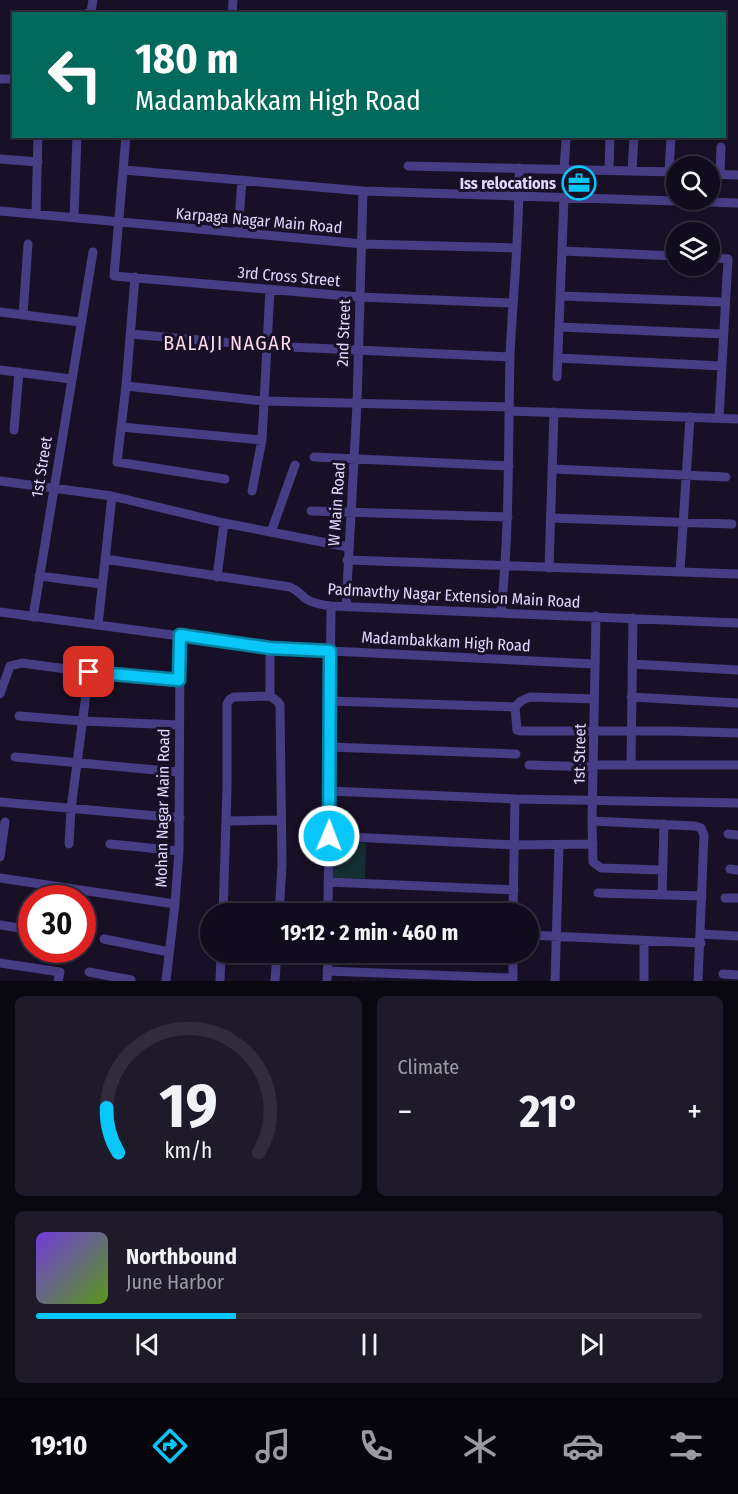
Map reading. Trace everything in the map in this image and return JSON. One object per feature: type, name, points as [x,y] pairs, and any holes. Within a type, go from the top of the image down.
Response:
[{"type":"street","points":[[36,213],[38,138]]},
{"type":"street","points":[[74,217],[77,138]]},
{"type":"street","points":[[118,223],[126,138]]},
{"type":"street","points":[[609,170],[610,138]]},
{"type":"street","points":[[632,171],[634,138]]},
{"type":"street","points":[[671,138],[672,156]]},
{"type":"street","points":[[564,169],[566,141]]},
{"type":"street","points":[[721,147],[720,174],[738,175]]},
{"type":"street","points":[[0,159],[38,162]]},
{"type":"street","points":[[408,166],[666,172]]},
{"type":"street","points":[[501,612],[508,517],[510,357],[519,168]]},
{"type":"street","points":[[124,170],[363,191],[738,203]]},
{"type":"street","points":[[238,233],[242,180]]},
{"type":"street","name":"2nd Street","points":[[357,404],[363,191]]},
{"type":"street","points":[[557,378],[564,252],[564,198]]},
{"type":"street","name":"Karpaga Nagar Main Road","points":[[0,211],[363,244],[516,248]]},
{"type":"street","name":"3rd Cross Street","points":[[118,223],[114,276],[359,297],[513,303]]},
{"type":"street","points":[[23,315],[28,244]]},
{"type":"street","points":[[0,312],[80,322],[93,252]]},
{"type":"street","points":[[564,252],[666,256]]},
{"type":"street","points":[[719,418],[728,259],[720,259]]},
{"type":"street","points":[[135,278],[117,462],[225,478]]},
{"type":"street","points":[[252,491],[262,440],[270,289]]},
{"type":"street","points":[[561,296],[724,302]]},
{"type":"street","name":"1st Street","points":[[33,617],[80,322]]},
{"type":"street","points":[[560,327],[723,334]]},
{"type":"street","points":[[130,334],[268,346],[510,357]]},
{"type":"street","points":[[558,358],[722,366]]},
{"type":"street","points":[[0,370],[71,379]]},
{"type":"street","points":[[14,430],[19,372]]},
{"type":"street","points":[[126,386],[263,400],[738,419]]},
{"type":"street","name":"W Main Road","points":[[346,606],[357,404]]},
{"type":"street","points":[[549,568],[554,469],[554,412]]},
{"type":"street","points":[[680,572],[690,417]]},
{"type":"street","points":[[121,427],[262,440]]},
{"type":"street","points":[[314,457],[354,457],[509,466]]},
{"type":"street","points":[[271,532],[296,465]]},
{"type":"street","points":[[554,469],[726,477]]},
{"type":"street","points":[[0,481],[112,496],[224,523],[348,547]]},
{"type":"street","points":[[98,625],[112,496]]},
{"type":"street","points":[[311,511],[508,517]]},
{"type":"street","points":[[551,518],[732,524]]},
{"type":"street","points":[[217,577],[224,523]]},
{"type":"street","name":"Padmavthy Nagar Extension Main Road","points":[[105,559],[290,587],[299,591],[305,599],[317,604],[332,606],[738,623]]},
{"type":"street","points":[[347,560],[737,574]]},
{"type":"street","points":[[39,576],[102,584]]},
{"type":"street","points":[[328,903],[332,606]]},
{"type":"street","name":"Madambakkam High Road","points":[[0,612],[270,648],[594,664]]},
{"type":"street","points":[[594,664],[596,616]]},
{"type":"street","points":[[631,765],[633,618]]},
{"type":"street","name":"Mohan Nagar Main Road","points":[[166,981],[179,851],[180,635]]},
{"type":"street","points":[[270,648],[270,696]]},
{"type":"street","points":[[0,694],[10,666],[22,663],[179,680]]},
{"type":"street","name":"1st Street","points":[[593,844],[594,664]]},
{"type":"street","points":[[632,664],[738,670]]},
{"type":"street","points":[[69,844],[76,764],[89,672]]},
{"type":"street","points":[[223,903],[227,704],[234,697],[270,696],[278,700],[280,705],[282,865],[280,903]]},
{"type":"street","points":[[594,699],[530,697],[521,700],[515,707],[517,730],[738,733]]},
{"type":"street","points":[[631,697],[738,703]]},
{"type":"street","points":[[330,701],[515,707]]},
{"type":"street","points":[[19,716],[179,725]]},
{"type":"street","points":[[330,747],[516,754]]},
{"type":"street","points":[[15,758],[178,772]]},
{"type":"street","points":[[529,765],[738,765]]},
{"type":"street","points":[[330,791],[515,799],[738,803]]},
{"type":"street","points":[[513,903],[515,799]]},
{"type":"street","points":[[0,802],[180,818]]},
{"type":"street","points":[[226,821],[281,820]]},
{"type":"street","points":[[592,821],[695,826],[703,830],[698,981]]},
{"type":"street","points":[[0,857],[5,822]]},
{"type":"street","points":[[662,895],[664,824]]},
{"type":"street","points":[[329,836],[514,845],[593,844],[593,862],[598,867],[662,870]]},
{"type":"street","points":[[110,844],[179,851]]},
{"type":"street","points":[[555,981],[559,845]]},
{"type":"street","points":[[0,878],[175,904]]},
{"type":"street","points":[[328,882],[514,890]]},
{"type":"street","points":[[598,893],[702,896]]},
{"type":"street","points":[[725,898],[738,898]]},
{"type":"street","points":[[0,925],[18,928]]},
{"type":"street","points":[[539,936],[644,941],[738,936]]},
{"type":"street","points":[[104,939],[169,952]]},
{"type":"street","points":[[644,941],[644,981]]},
{"type":"street","points":[[0,963],[60,973]]},
{"type":"street","points":[[220,981],[221,963]]},
{"type":"street","points":[[275,981],[276,963]]},
{"type":"street","points":[[327,976],[513,980],[513,963]]},
{"type":"street","points":[[723,975],[738,975]]},
{"type":"street","points":[[95,976],[131,977]]},
{"type":"green space","points":[[332,841],[366,843],[365,879],[329,878]]},
{"type":"place","name":"Iss relocations","points":[[579,183]]},
{"type":"district","name":"BALAJI NAGAR","points":[[228,343]]},
{"type":"route","points":[[89,672],[179,680],[180,635],[270,648],[330,651],[329,836]]}]
